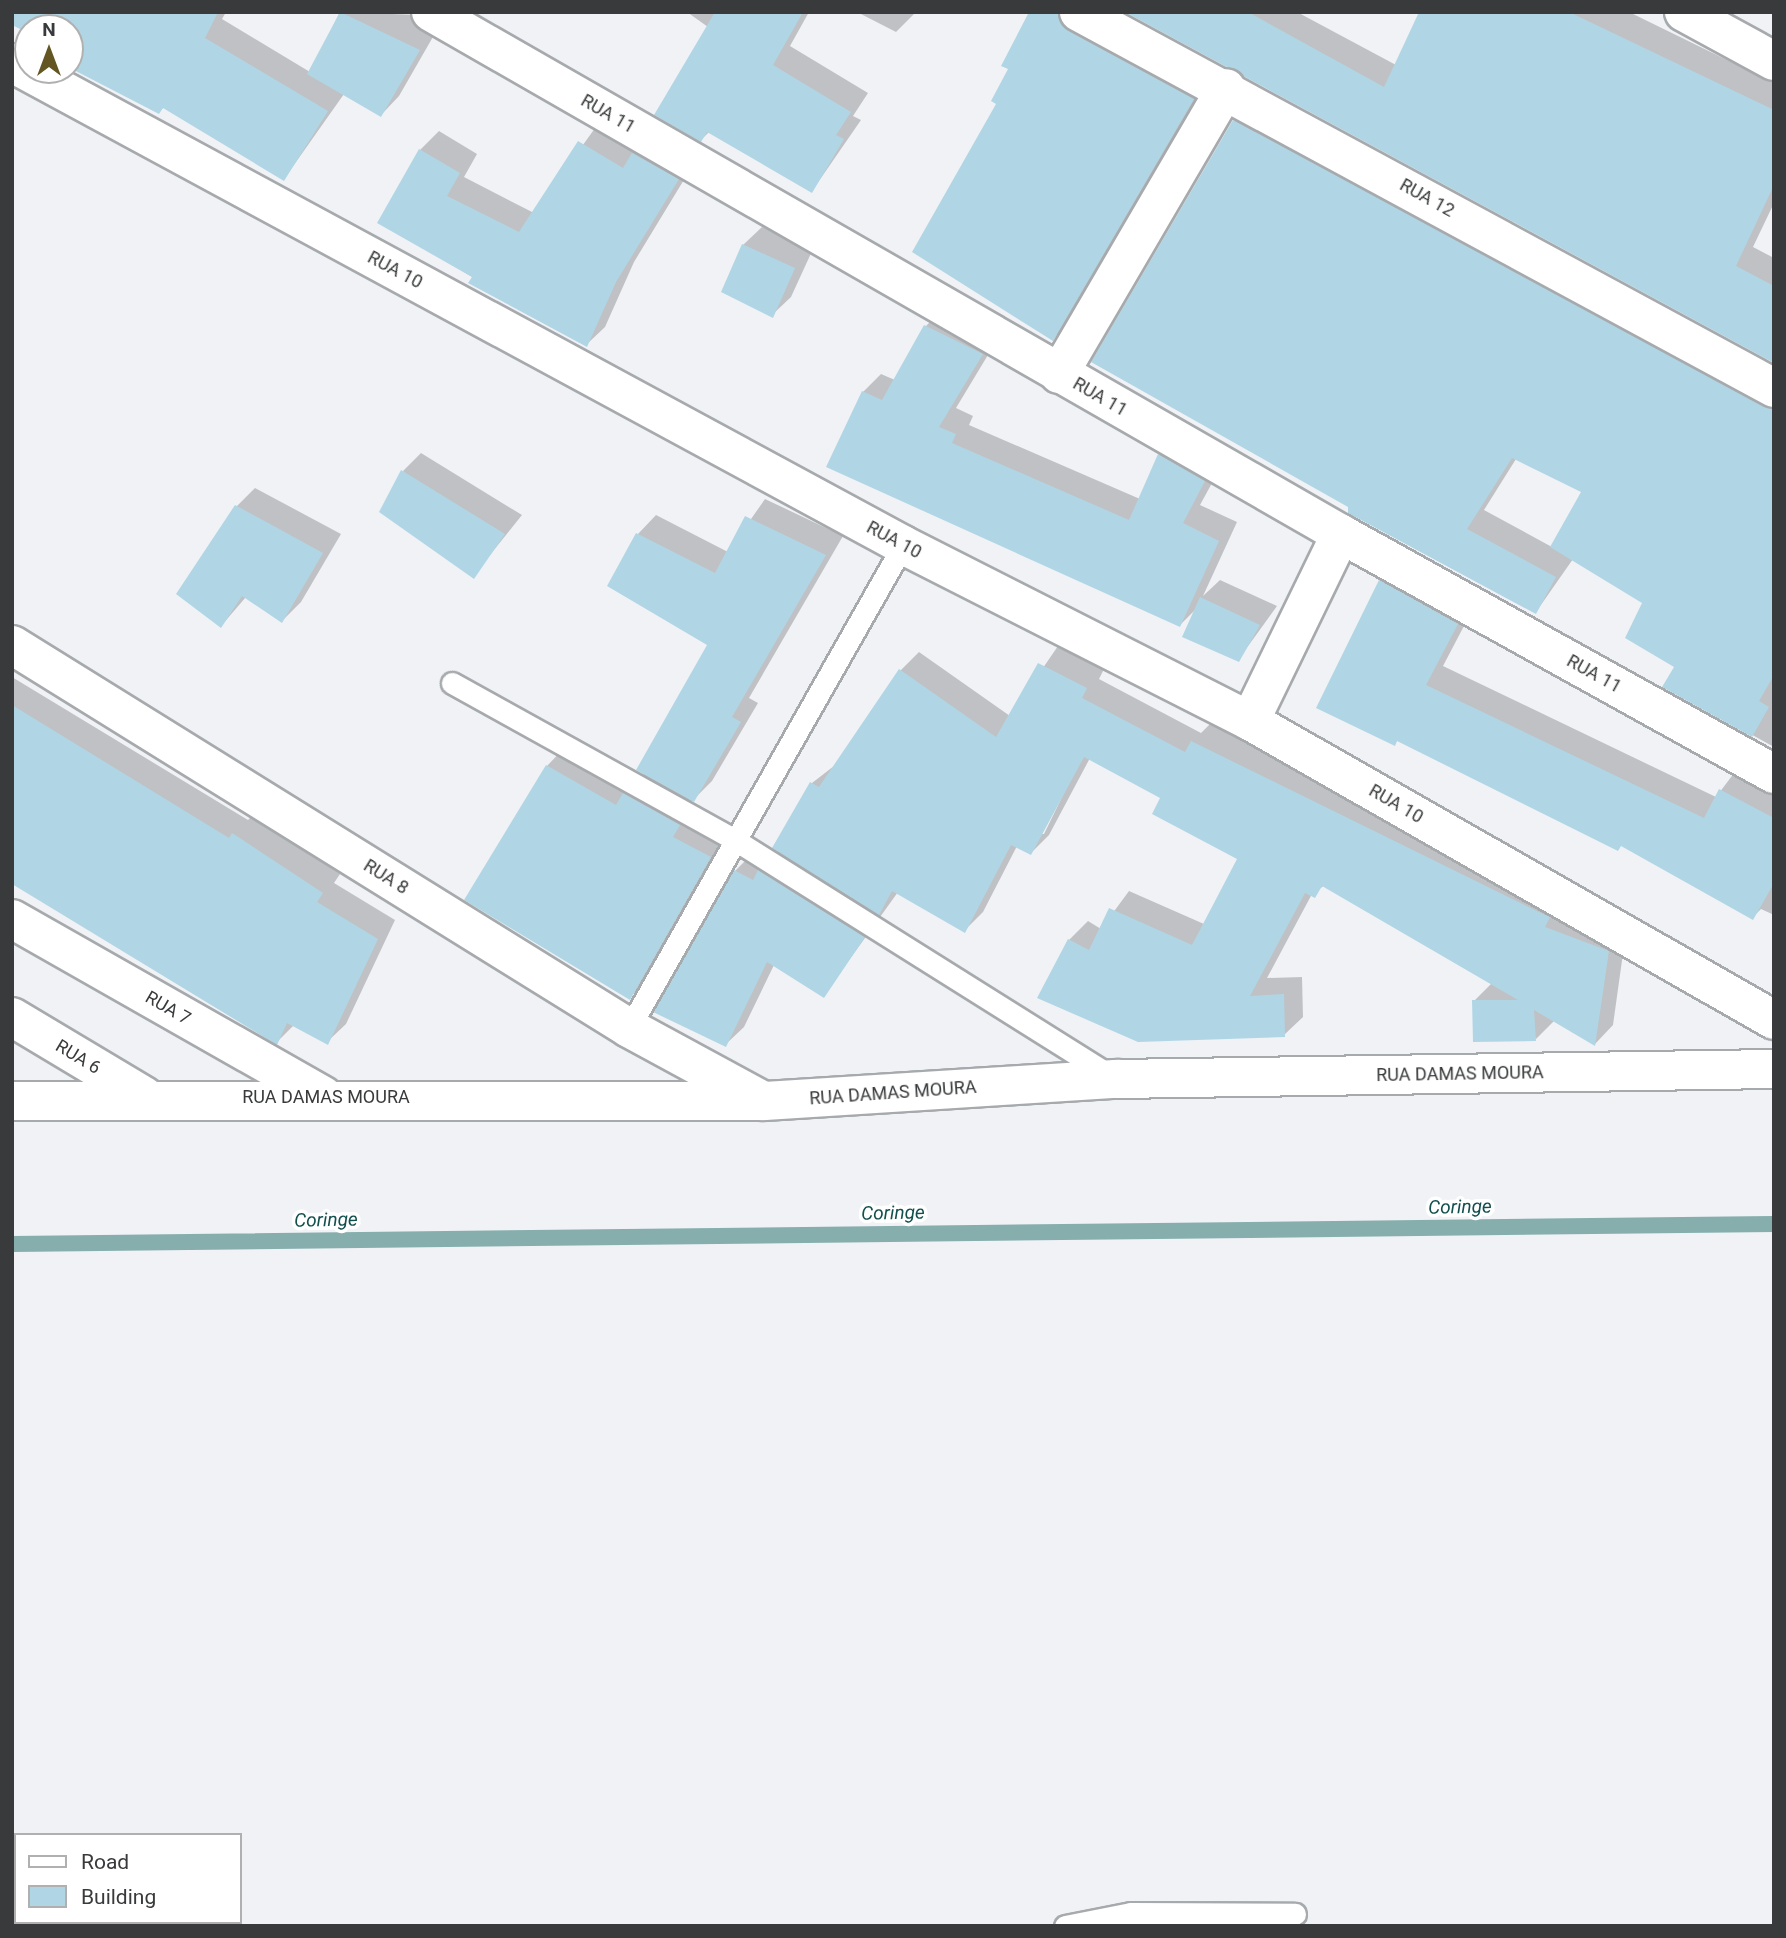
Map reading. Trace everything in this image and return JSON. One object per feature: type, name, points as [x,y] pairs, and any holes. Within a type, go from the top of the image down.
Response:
[{"type":"street","name":"RUA 11","points":[[431,12],[1059,374],[1774,774]]},
{"type":"street","name":"RUA 12","points":[[1079,12],[1226,88],[1774,388]]},
{"type":"street","points":[[1684,12],[1774,61]]},
{"type":"street","name":"RUA 10","points":[[12,63],[903,545],[1251,721],[1774,1020]]},
{"type":"street","points":[[1059,374],[1226,88]]},
{"type":"street","points":[[1251,721],[1341,534]]},
{"type":"street","name":"RUA 8","points":[[12,645],[629,1028],[764,1101]]},
{"type":"street","name":"RUA 7","points":[[12,919],[324,1098]]},
{"type":"street","name":"RUA 6","points":[[12,1017],[144,1096]]},
{"type":"street","name":"RUA DAMAS MOURA","points":[[12,1101],[144,1096],[764,1101],[1116,1079],[1774,1069]]},
{"type":"lane","points":[[629,1028],[903,545]]},
{"type":"lane","points":[[452,683],[735,840],[1116,1079]]},
{"type":"lane","points":[[1065,1926],[1131,1913],[1295,1914]]},
{"type":"building","points":[[12,12],[218,12],[205,38],[328,111],[284,181],[163,108],[159,114],[84,75],[84,14],[14,14],[14,26]]},
{"type":"building","points":[[340,12],[420,50],[381,117],[307,74]]},
{"type":"building","points":[[715,12],[803,12],[773,65],[851,112],[836,135],[844,139],[812,193],[707,132],[701,142],[654,115]]},
{"type":"building","points":[[1029,12],[1057,12],[1069,31],[1194,99],[1053,341],[912,252],[996,104],[991,101],[1008,69],[1001,66]]},
{"type":"building","points":[[1125,12],[1248,12],[1384,87],[1419,12],[1569,12],[1774,110],[1774,185],[1736,266],[1774,286],[1774,363]]},
{"type":"building","points":[[1233,120],[1774,410],[1774,675],[1759,701],[1769,707],[1752,737],[1662,687],[1674,667],[1625,638],[1642,603],[1550,547],[1581,492],[1512,458],[1467,529],[1556,577],[1536,614],[1348,513],[1348,507],[1091,362]]},
{"type":"building","points":[[578,141],[623,168],[632,153],[679,179],[616,282],[587,347],[468,283],[472,277],[377,223],[419,149],[460,173],[447,196],[519,232]]},
{"type":"building","points":[[742,244],[795,268],[773,318],[721,292]]},
{"type":"building","points":[[924,325],[983,354],[939,427],[956,434],[952,443],[1129,520],[1158,454],[1205,481],[1183,523],[1219,541],[1180,627],[826,467],[862,391],[882,400]]},
{"type":"building","points":[[401,470],[505,534],[474,579],[379,512]]},
{"type":"building","points":[[235,505],[323,553],[282,623],[242,596],[221,628],[176,594]]},
{"type":"building","points":[[745,516],[826,555],[732,717],[741,722],[694,802],[636,770],[707,645],[607,586],[636,533],[715,573]]},
{"type":"building","points":[[1379,580],[1458,624],[1426,685],[1704,818],[1719,789],[1774,818],[1774,883],[1753,920],[1621,846],[1618,851],[1397,741],[1395,746],[1316,708]]},
{"type":"building","points":[[1200,597],[1260,625],[1239,662],[1182,637]]},
{"type":"building","points":[[1038,663],[1087,688],[1082,698],[1185,752],[1191,741],[1550,917],[1545,927],[1609,951],[1595,1046],[1534,1010],[1536,1041],[1473,1042],[1472,1000],[1518,1000],[1322,886],[1315,898],[1305,893],[1250,996],[1284,994],[1285,1037],[1138,1042],[1037,998],[1068,939],[1089,950],[1109,908],[1192,945],[1237,859],[1152,814],[1160,798],[1084,757],[1031,855],[1011,845],[965,933],[892,891],[879,915],[772,848],[810,782],[819,787],[899,669],[996,737]]},
{"type":"building","points":[[12,705],[229,838],[232,833],[323,893],[317,902],[378,939],[328,1045],[287,1023],[277,1045],[12,884]]},
{"type":"building","points":[[546,765],[616,805],[623,793],[680,825],[673,837],[711,857],[630,1000],[464,900]]},
{"type":"building","points":[[734,870],[753,880],[758,870],[865,937],[824,998],[767,962],[726,1047],[653,1012]]},
{"type":"waterway","name":"Coringe","points":[[12,1244],[1774,1224]]}]
